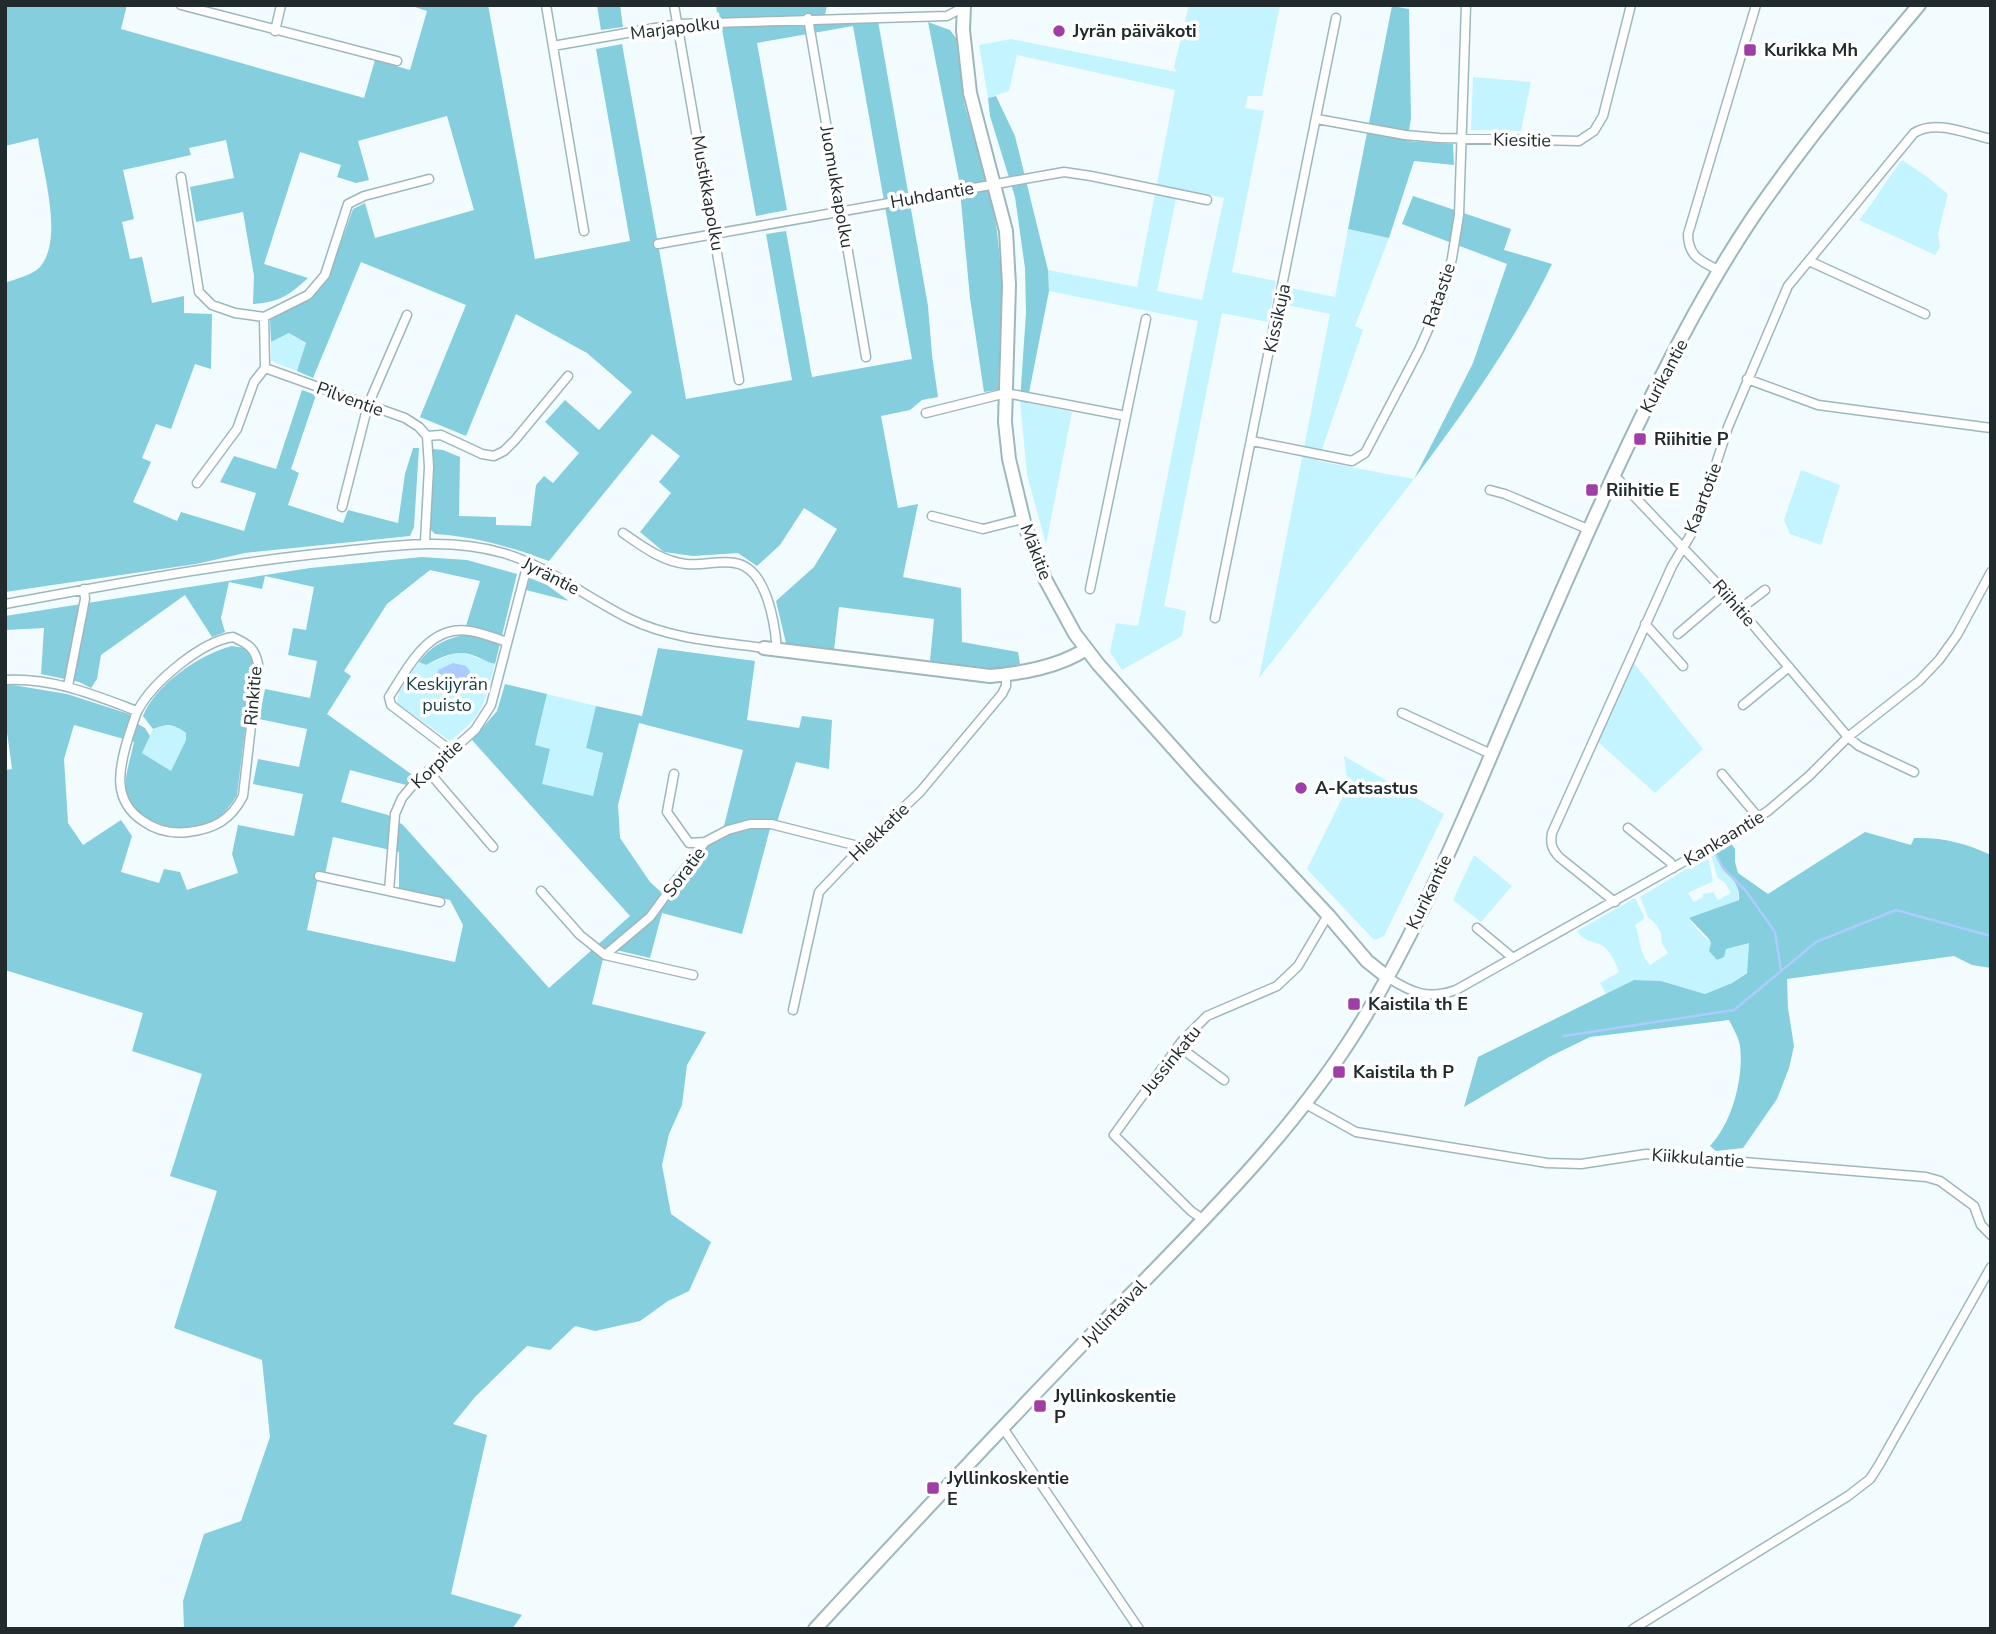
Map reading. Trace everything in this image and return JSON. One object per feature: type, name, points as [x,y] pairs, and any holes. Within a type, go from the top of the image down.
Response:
[{"type":"street","points":[[181,5],[397,61]]},
{"type":"street","points":[[275,31],[281,5]]},
{"type":"street","points":[[546,5],[584,231]]},
{"type":"street","name":"Mustikkapolku","points":[[674,5],[739,380]]},
{"type":"street","name":"Ratastie","points":[[1251,441],[1352,461],[1365,453],[1419,349],[1443,296],[1459,215],[1466,5]]},
{"type":"street","name":"Kiesitie","points":[[1317,119],[1405,135],[1579,141],[1594,131],[1603,116],[1631,5]]},
{"type":"street","points":[[1720,271],[1697,258],[1688,246],[1688,234],[1756,5]]},
{"type":"street","name":"Kurikantie","points":[[1387,977],[1438,875],[1614,475],[1650,401],[1720,271],[1754,217],[1810,139],[1919,5]]},
{"type":"street","name":"Marjapolku","points":[[553,46],[678,24],[947,16],[964,6]]},
{"type":"street","name":"Mäkitie","points":[[964,6],[963,30],[970,93],[1006,231],[1009,285],[1006,393],[1009,459],[1023,519],[1045,579],[1086,649],[1367,961],[1387,977]]},
{"type":"street","name":"Kissikuja","points":[[1216,618],[1336,18]]},
{"type":"street","name":"Juomukkapolku","points":[[808,19],[866,356]]},
{"type":"street","name":"Kaartotie","points":[[1615,902],[1559,857],[1550,842],[1552,833],[1645,624],[1683,546],[1696,526],[1728,427],[1779,304],[1788,286],[1914,133],[1923,127],[1936,127],[1991,139]]},
{"type":"street","name":"Huhdantie","points":[[657,244],[1064,172],[1206,200]]},
{"type":"street","points":[[181,177],[199,292],[212,305],[235,313],[264,317],[308,295],[325,275],[348,204],[364,195],[429,179]]},
{"type":"street","points":[[1808,261],[1925,314]]},
{"type":"street","points":[[342,508],[368,405],[407,315]]},
{"type":"street","points":[[197,483],[237,429],[254,383],[265,368],[264,317]]},
{"type":"street","points":[[1090,589],[1146,318]]},
{"type":"street","name":"Pilventie","points":[[265,368],[405,418],[427,436]]},
{"type":"street","points":[[425,542],[429,467],[427,436],[441,435],[482,454],[494,456],[515,440],[568,376]]},
{"type":"street","points":[[1747,379],[1818,405],[1991,428]]},
{"type":"street","points":[[926,413],[1006,393],[1126,416]]},
{"type":"street","name":"Riihitie","points":[[1614,475],[1726,593],[1848,737],[1859,746],[1914,772]]},
{"type":"street","points":[[1490,490],[1590,530]]},
{"type":"street","points":[[932,516],[983,530],[1023,519]]},
{"type":"street","points":[[622,533],[664,558],[686,564],[737,563],[753,572],[767,597],[775,629],[770,649]]},
{"type":"street","name":"Jyräntie","points":[[5,604],[248,561],[425,542],[472,546],[504,553],[545,569],[631,620],[672,635],[990,676],[1006,675],[1055,663],[1075,657],[1086,649]]},
{"type":"street","name":"Korpitie","points":[[389,891],[395,814],[402,798],[450,750],[475,730],[491,705],[528,563]]},
{"type":"street","name":"Kankaantie","points":[[1387,977],[1409,990],[1438,996],[1478,979],[1758,817],[1809,776],[1848,737],[1919,681],[1940,660],[1957,635],[1991,572]]},
{"type":"street","points":[[68,686],[85,598],[84,589]]},
{"type":"street","points":[[1740,610],[1765,590]]},
{"type":"street","points":[[1678,634],[1726,593]]},
{"type":"street","points":[[1645,624],[1683,666]]},
{"type":"street","points":[[450,750],[391,705],[388,697],[416,655],[428,642],[441,634],[457,630],[470,631],[508,642]]},
{"type":"street","name":"Rinkitie","points":[[233,638],[248,643],[256,652],[258,664],[247,775],[243,796],[235,812],[204,831],[177,833],[154,829],[133,815],[122,800],[120,780],[122,758],[137,711],[150,692],[186,660],[212,643],[233,638]]},
{"type":"street","points":[[1743,705],[1788,667]]},
{"type":"street","name":"Hiekkatie","points":[[793,1010],[819,892],[920,792],[1002,694],[1006,675]]},
{"type":"street","points":[[5,680],[18,679],[68,686],[137,711]]},
{"type":"street","points":[[1402,713],[1491,754]]},
{"type":"street","points":[[428,771],[493,847]]},
{"type":"street","points":[[674,774],[667,812],[690,843],[705,842]]},
{"type":"street","points":[[1722,774],[1758,817]]},
{"type":"street","name":"Soratie","points":[[605,955],[650,917],[705,842],[728,830],[750,824],[771,824],[862,847]]},
{"type":"street","points":[[1628,828],[1670,862],[1673,868]]},
{"type":"street","points":[[319,876],[440,902]]},
{"type":"street","points":[[541,891],[580,935],[605,955],[693,975]]},
{"type":"street","name":"Jussinkatu","points":[[1204,1220],[1191,1211],[1114,1135],[1178,1046],[1208,1016],[1277,986],[1298,966],[1328,915]]},
{"type":"street","points":[[1477,928],[1513,958]]},
{"type":"street","name":"Jyllintaival","points":[[815,1629],[1003,1428],[1204,1220],[1304,1103],[1356,1032],[1387,977]]},
{"type":"street","points":[[1178,1046],[1224,1080]]},
{"type":"street","name":"Kiikkulantie","points":[[1304,1103],[1356,1132],[1547,1163],[1581,1164],[1646,1154],[1926,1177],[1940,1181],[1975,1206],[1981,1225],[1991,1235]]},
{"type":"street","points":[[1633,1629],[1870,1479],[1907,1419],[1991,1267]]},
{"type":"street","points":[[1003,1428],[1139,1629]]},
{"type":"green space","points":[[1189,5],[1280,5],[1262,96],[1248,96],[1245,108],[1264,111],[1232,272],[1276,281],[1268,322],[1222,313],[1164,606],[1186,611],[1182,636],[1122,670],[1110,652],[1116,623],[1138,626],[1198,321],[1049,291],[1048,270],[1137,287],[1175,90],[1017,55],[1009,91],[988,98],[979,45],[1011,39],[1177,72],[1174,67]],"holes":[[[1178,189],[1224,198],[1202,300],[1157,291]]]},
{"type":"green space","points":[[1473,77],[1531,82],[1521,131],[1471,130]]},
{"type":"green space","points":[[1902,160],[1948,194],[1938,234],[1940,247],[1935,255],[1859,220]]},
{"type":"green space","points":[[1348,229],[1389,238],[1355,326],[1363,330],[1318,461],[1414,479],[1259,678],[1330,314],[1287,305],[1291,288],[1335,297]]},
{"type":"green space","points":[[289,333],[306,344],[297,371],[271,361],[271,342]]},
{"type":"green space","points":[[1020,401],[1072,412],[1046,544],[1027,475]]},
{"type":"green space","points":[[1801,470],[1840,485],[1821,545],[1790,534],[1784,520]]},
{"type":"green space","name":"Keskijyrän puisto","points":[[457,652],[495,664],[476,716],[450,741],[397,703],[399,691],[419,662],[426,665]]},
{"type":"green space","points":[[1633,662],[1703,749],[1655,793],[1597,741]]},
{"type":"green space","points":[[547,694],[596,706],[586,748],[603,752],[593,796],[541,784],[550,749],[535,746]]},
{"type":"green space","points":[[162,725],[178,727],[186,733],[186,740],[171,771],[142,753],[153,729]]},
{"type":"green space","points":[[1344,756],[1444,814],[1384,936],[1374,940],[1307,869],[1348,786]]},
{"type":"green space","points":[[1715,852],[1737,887],[1738,900],[1689,919],[1715,944],[1730,947],[1749,942],[1747,972],[1732,983],[1705,994],[1661,981],[1634,980],[1606,994],[1600,983],[1619,972],[1616,965],[1605,948],[1586,940],[1577,931],[1635,898],[1644,919],[1635,925],[1641,950],[1650,965],[1668,953],[1662,944],[1661,933],[1648,917],[1640,897],[1708,856],[1713,881],[1688,893],[1694,902],[1703,897],[1702,894],[1713,892],[1718,900],[1731,893],[1717,877],[1711,854]]},
{"type":"green space","points":[[1474,855],[1512,886],[1481,922],[1453,900]]},
{"type":"shaded area","points":[[5,5],[127,5],[121,29],[364,98],[375,60],[410,70],[427,11],[409,5],[488,5],[535,259],[630,241],[596,49],[622,44],[686,399],[792,380],[766,234],[786,231],[812,377],[912,359],[853,26],[757,43],[787,210],[756,216],[716,5],[827,5],[824,20],[878,21],[928,306],[938,397],[922,400],[910,410],[881,416],[898,508],[918,504],[903,577],[961,588],[962,642],[1018,652],[1020,664],[995,669],[930,661],[934,619],[839,607],[834,650],[786,643],[776,601],[814,567],[837,529],[804,508],[780,545],[757,566],[738,553],[693,556],[664,552],[640,532],[671,493],[659,482],[680,456],[652,434],[549,561],[494,543],[435,534],[430,529],[433,449],[460,457],[459,516],[496,517],[496,525],[531,526],[536,485],[544,476],[553,483],[579,453],[545,422],[565,400],[599,430],[632,392],[587,353],[516,314],[466,436],[420,417],[466,305],[361,262],[313,378],[297,371],[306,343],[289,333],[271,342],[270,320],[310,298],[329,276],[353,209],[365,203],[375,238],[474,210],[447,116],[358,141],[369,180],[356,183],[337,177],[341,165],[300,152],[264,264],[308,278],[283,297],[270,302],[253,304],[254,276],[243,212],[196,222],[190,187],[234,178],[226,140],[189,148],[191,155],[123,170],[134,219],[122,222],[130,259],[142,257],[152,303],[184,296],[184,313],[212,314],[211,369],[195,364],[171,429],[156,424],[142,458],[151,462],[133,502],[177,521],[181,512],[244,531],[256,493],[220,482],[234,456],[276,469],[302,390],[316,395],[291,469],[299,473],[288,505],[343,523],[348,510],[398,523],[405,474],[413,448],[419,448],[414,527],[410,536],[245,553],[196,564],[5,592],[5,283],[28,275],[40,267],[51,240],[51,223],[38,138],[5,146]]},
{"type":"shaded area","points":[[597,5],[620,5],[623,27],[601,30]]},
{"type":"shaded area","points":[[1392,6],[1409,9],[1411,119],[1407,141],[1453,144],[1454,165],[1414,161],[1389,238],[1348,229]]},
{"type":"shaded area","points":[[928,22],[950,30],[956,38],[964,103],[991,197],[1002,281],[998,390],[984,392],[970,298],[959,180]]},
{"type":"shaded area","points":[[996,96],[1015,136],[1048,270],[1049,291],[1027,403],[1020,401],[1026,313],[1025,268],[1015,197],[990,116],[988,98]]},
{"type":"shaded area","points":[[1413,196],[1511,229],[1504,250],[1552,264],[1522,321],[1488,375],[1414,479],[1473,363],[1507,264],[1402,224]]},
{"type":"shaded area","points":[[422,557],[467,560],[517,574],[495,664],[463,653],[447,655],[426,665],[419,662],[439,644],[463,635],[480,581],[430,570],[387,604],[344,671],[351,676],[327,714],[414,776],[406,785],[350,770],[341,802],[388,815],[403,825],[549,988],[630,916],[472,740],[497,711],[505,684],[547,694],[535,745],[550,749],[542,784],[593,796],[603,753],[586,748],[596,706],[642,716],[658,648],[755,661],[747,720],[799,728],[802,716],[832,720],[829,769],[796,762],[777,822],[772,821],[742,934],[662,913],[650,958],[616,950],[603,959],[592,1004],[706,1032],[687,1065],[682,1105],[669,1134],[662,1165],[671,1214],[711,1242],[689,1291],[668,1301],[640,1321],[595,1331],[575,1326],[550,1350],[527,1346],[475,1397],[453,1424],[487,1435],[451,1594],[522,1615],[512,1629],[184,1629],[183,1601],[204,1534],[241,1521],[270,1437],[262,1360],[174,1328],[217,1191],[170,1176],[202,1074],[132,1051],[143,1013],[5,970],[5,770],[12,769],[5,717],[7,684],[67,694],[132,715],[124,739],[74,725],[64,759],[68,823],[83,845],[121,820],[132,836],[121,872],[159,883],[164,869],[180,872],[187,890],[238,873],[232,854],[238,825],[294,836],[303,794],[253,784],[258,759],[299,767],[307,729],[259,719],[265,689],[310,698],[317,661],[288,655],[293,628],[306,630],[314,587],[265,576],[262,589],[229,582],[221,618],[225,632],[212,637],[185,595],[101,655],[97,679],[91,688],[79,682],[41,674],[44,628],[5,630],[5,616],[310,568]],"holes":[[[639,723],[743,750],[723,830],[696,847],[660,891],[650,882],[620,838],[618,805]],[[333,837],[399,852],[399,889],[450,900],[463,925],[455,962],[307,930],[319,873],[325,874]]]},
{"type":"shaded area","points":[[530,578],[547,585],[569,601],[526,590]]},
{"type":"shaded area","points":[[232,646],[244,648],[251,653],[253,666],[237,795],[221,816],[207,825],[186,828],[161,824],[139,813],[127,796],[126,777],[138,724],[145,728],[150,736],[142,753],[171,771],[186,740],[186,733],[170,725],[153,729],[143,716],[157,693],[180,672],[206,656]]},
{"type":"shaded area","points":[[453,663],[466,666],[470,671],[469,676],[461,682],[447,678],[440,684],[436,682],[438,670]]},
{"type":"shaded area","points":[[1865,832],[1911,845],[1914,838],[1944,840],[1991,855],[1991,968],[1972,965],[1954,956],[1787,979],[1794,1046],[1789,1068],[1777,1099],[1743,1148],[1716,1151],[1710,1146],[1725,1125],[1738,1086],[1740,1046],[1729,1020],[1590,1037],[1549,1057],[1464,1107],[1478,1057],[1634,980],[1661,981],[1705,994],[1732,983],[1747,973],[1749,943],[1726,949],[1724,957],[1717,960],[1709,951],[1709,939],[1689,918],[1739,900],[1734,881],[1715,852],[1720,846],[1731,843],[1735,849],[1738,873],[1768,894]]},
{"type":"waterway","points":[[1715,852],[1723,868],[1746,891],[1775,932],[1781,970]]},
{"type":"waterway","points":[[1564,1036],[1734,1010],[1816,942],[1896,910],[1991,936]]},
{"type":"place","name":"Jyrän päiväkoti","points":[[1059,31]]},
{"type":"place","name":"Kurikka Mh","points":[[1750,50]]},
{"type":"place","name":"Riihitie P","points":[[1640,439]]},
{"type":"place","name":"Riihitie E","points":[[1592,490]]},
{"type":"place","name":"A-Katsastus","points":[[1301,788]]},
{"type":"place","name":"Kaistila th E","points":[[1354,1004]]},
{"type":"place","name":"Kaistila th P","points":[[1339,1072]]},
{"type":"place","name":"Jyllinkoskentie P","points":[[1040,1406]]},
{"type":"place","name":"Jyllinkoskentie E","points":[[933,1488]]}]
